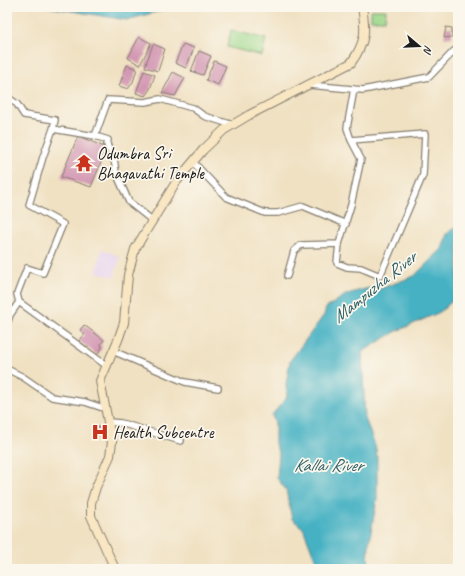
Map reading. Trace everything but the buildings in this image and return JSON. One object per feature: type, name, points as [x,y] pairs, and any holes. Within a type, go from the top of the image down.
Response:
[{"type":"main road","points":[[117,567],[91,516],[96,487],[110,456],[112,442],[100,381],[124,323],[128,275],[135,249],[176,182],[224,130],[307,84],[321,79],[351,63],[360,50],[365,35],[362,7]]},
{"type":"street","points":[[307,84],[363,90],[429,77],[454,51],[458,50]]},
{"type":"street","points":[[351,140],[425,134],[423,175],[380,276],[361,268],[347,267],[337,263],[339,244],[346,224],[361,159],[351,140],[347,128],[354,89]]},
{"type":"street","points":[[7,97],[17,104],[24,115],[55,120],[29,205],[62,224],[43,273],[27,268],[17,294],[19,302],[107,366]]},
{"type":"street","points":[[95,136],[108,100],[145,102],[160,99],[193,108],[204,116],[233,125]]},
{"type":"street","points":[[53,129],[95,136],[108,140],[107,146],[114,158],[116,174],[129,202],[153,221]]},
{"type":"street","points":[[193,162],[226,196],[265,213],[278,213],[303,206],[346,224]]},
{"type":"street","points":[[287,276],[294,251],[301,245],[339,244]]},
{"type":"street","points":[[7,324],[10,315],[19,302]]},
{"type":"street","points":[[113,351],[185,382],[218,388]]},
{"type":"street","points":[[7,369],[23,377],[52,397],[85,402],[106,409]]},
{"type":"street","points":[[108,422],[121,424],[181,441]]},
{"type":"shaded area","points":[[102,249],[120,257],[114,277],[96,272]]},
{"type":"green space","points":[[371,10],[386,10],[385,20],[371,20]]},
{"type":"green space","points":[[231,30],[266,39],[262,56],[227,47]]},
{"type":"water","points":[[47,7],[174,7],[127,20]]},
{"type":"water","name":"Kallai River","points":[[458,226],[458,296],[440,312],[395,332],[362,352],[365,418],[376,449],[377,458],[377,499],[369,543],[368,569],[319,569],[303,528],[292,519],[286,490],[277,478],[279,454],[275,444],[275,423],[272,415],[287,397],[286,384],[290,361],[324,315],[326,308],[347,294],[369,288],[377,290],[414,276],[442,249],[447,234]]},
{"type":"place","name":"Odumbra Sri Bhagavathi Temple","points":[[84,163]]},
{"type":"place","name":"Health Subcentre","points":[[100,432]]},
{"type":"water label","name":"Mampuzha River","points":[[374,287]]}]
